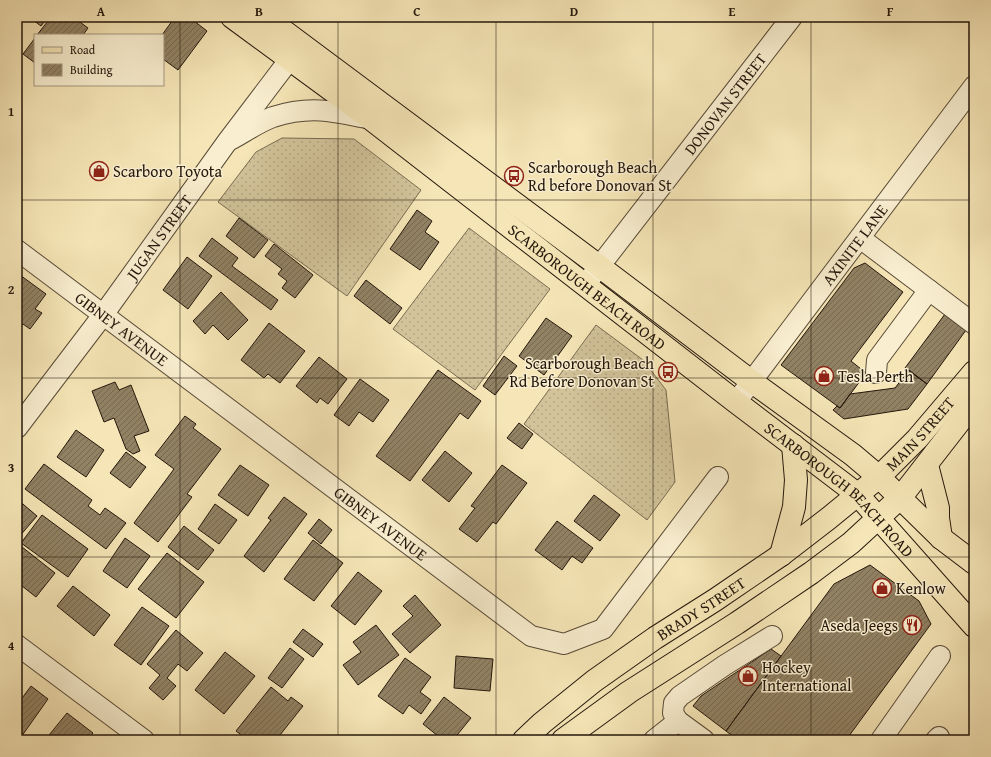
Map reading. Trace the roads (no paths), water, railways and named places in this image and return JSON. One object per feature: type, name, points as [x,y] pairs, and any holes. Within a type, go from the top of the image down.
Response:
[{"type":"main road","name":"SCARBOROUGH BEACH ROAD","points":[[232,17],[295,52],[599,266],[751,381],[845,449],[901,497],[941,538],[974,563]]},
{"type":"main road","name":"SCARBOROUGH BEACH ROAD","points":[[265,17],[295,52],[371,120],[857,494],[974,626]]},
{"type":"main road","name":"MAIN STREET","points":[[879,477],[917,439],[974,372]]},
{"type":"main road","name":"MAIN STREET","points":[[879,518],[901,497],[974,403]]},
{"type":"main road","points":[[780,555],[794,507],[796,480],[793,445]]},
{"type":"main road","points":[[927,465],[938,508],[941,538]]},
{"type":"main road","name":"BRADY STREET","points":[[524,740],[542,723],[594,681],[655,638],[715,600],[780,555],[829,518],[879,477]]},
{"type":"main road","name":"BRADY STREET","points":[[563,740],[629,692],[737,623],[811,573],[851,543],[879,518]]},
{"type":"street","name":"DONOVAN STREET","points":[[585,285],[792,17]]},
{"type":"street","name":"JUGAN STREET","points":[[17,428],[104,315],[227,142],[295,52]]},
{"type":"street","name":"AXINITE LANE","points":[[736,402],[974,86]]},
{"type":"street","points":[[227,142],[272,118],[297,111],[315,109],[334,111],[371,120]]},
{"type":"street","points":[[860,238],[974,324]]},
{"type":"street","name":"GIBNEY AVENUE","points":[[17,250],[531,636],[564,644],[603,629],[718,477]]},
{"type":"street","points":[[876,373],[877,360],[929,290]]},
{"type":"street","points":[[704,740],[678,721],[673,713],[674,704],[680,696],[725,665],[772,636]]},
{"type":"street","points":[[17,646],[144,740]]},
{"type":"street","points":[[881,740],[940,656]]},
{"type":"street","points":[[654,740],[678,721]]},
{"type":"place","name":"Scarboro Toyota","points":[[99,171]]},
{"type":"place","name":"Scarborough Beach Rd before Donovan St","points":[[514,176]]},
{"type":"place","name":"Scarborough Beach Rd Before Donovan St","points":[[668,372]]},
{"type":"place","name":"Tesla Perth","points":[[824,376]]},
{"type":"place","name":"Kenlow","points":[[882,588]]},
{"type":"place","name":"Aseda Jeegs","points":[[912,625]]},
{"type":"place","name":"Hockey International","points":[[748,676]]}]
